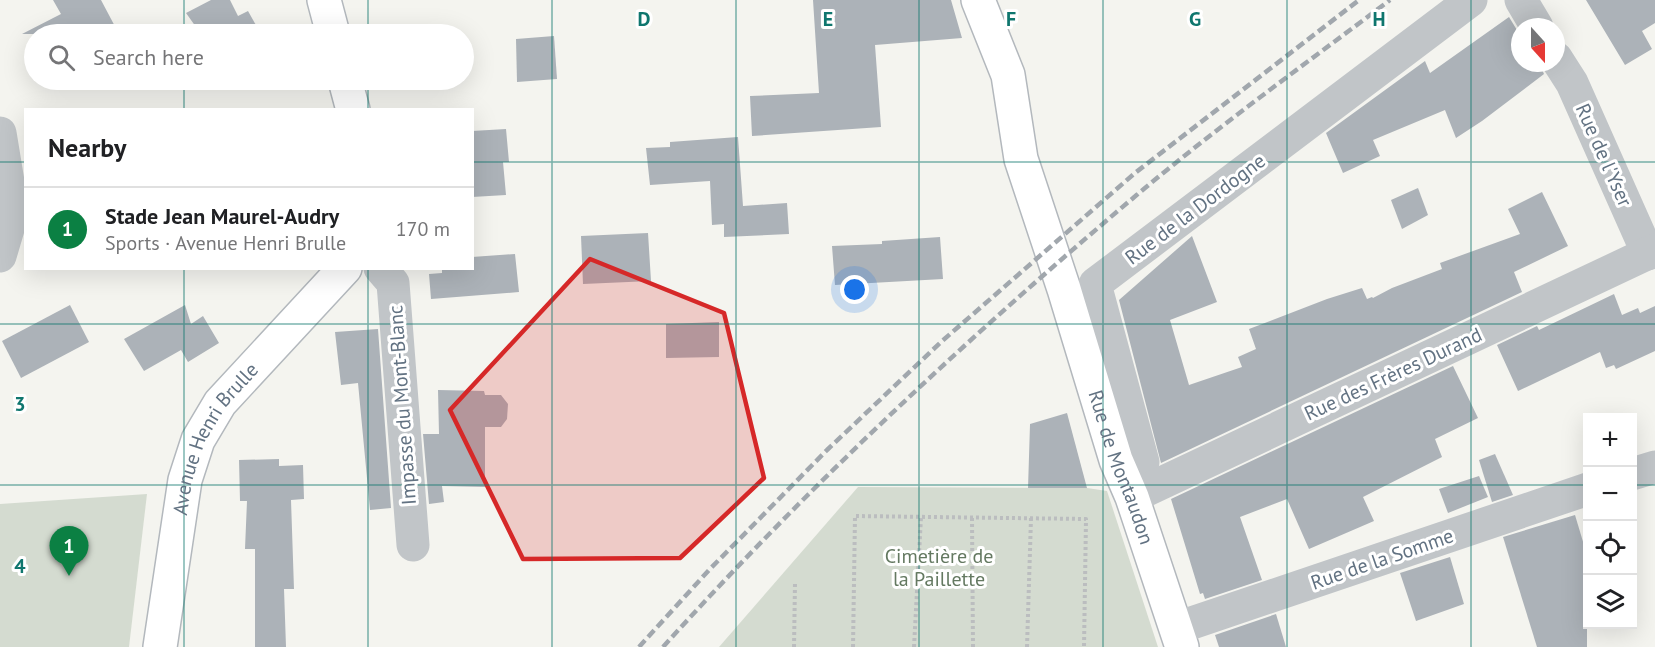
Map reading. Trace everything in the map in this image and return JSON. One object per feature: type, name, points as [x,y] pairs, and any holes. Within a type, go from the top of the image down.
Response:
[{"type":"main road","points":[[324,0],[330,24]]},
{"type":"main road","name":"Rue de Montaudon","points":[[978,0],[1008,75],[1020,159],[1040,222],[1079,286],[1116,460],[1132,497],[1179,637]]},
{"type":"main road","points":[[348,90],[352,108]]},
{"type":"main road","name":"Avenue Henri Brulle","points":[[160,647],[185,480],[198,440],[220,403],[343,270]]},
{"type":"street","name":"Rue de la Dordogne","points":[[1079,286],[1471,0]]},
{"type":"street","points":[[1521,0],[1532,18]]},
{"type":"street","name":"Rue de l'Yser","points":[[1565,72],[1652,252]]},
{"type":"street","points":[[0,133],[13,212],[0,256]]},
{"type":"street","name":"Rue des Frères Durand","points":[[1132,497],[1652,252]]},
{"type":"street","name":"Impasse du Mont-Blanc","points":[[382,270],[393,283],[413,545]]},
{"type":"street","points":[[1637,472],[1655,467]]},
{"type":"street","name":"Rue de la Somme","points":[[1179,637],[1583,490]]},
{"type":"path","points":[[854,647],[855,516],[1086,519],[1084,647]]},
{"type":"path","points":[[914,647],[921,517]]},
{"type":"path","points":[[972,518],[972,647]]},
{"type":"path","points":[[1027,647],[1031,518]]},
{"type":"path","points":[[794,647],[795,583]]},
{"type":"highlighted area","points":[[590,259],[724,313],[764,478],[680,558],[523,559],[450,410]]},
{"type":"green space","name":"Cimetière de la Paillette","points":[[858,487],[1087,488],[1107,491],[1158,647],[719,647]]},
{"type":"green space","points":[[147,494],[129,647],[0,647],[0,504]]},
{"type":"building","points":[[53,0],[101,0],[114,24],[42,24],[61,14]]},
{"type":"building","points":[[211,0],[230,0],[238,16],[248,11],[255,24],[194,24],[186,13]]},
{"type":"building","points":[[813,0],[951,0],[962,38],[875,45],[881,127],[752,136],[750,96],[819,93]]},
{"type":"building","points":[[1586,0],[1655,0],[1655,23],[1642,31],[1652,49],[1625,65]]},
{"type":"building","points":[[1509,17],[1511,20],[1511,72],[1543,72],[1544,74],[1456,138],[1445,110],[1373,140],[1380,156],[1343,173],[1326,133],[1425,61],[1430,73]]},
{"type":"building","points":[[554,36],[557,79],[517,82],[516,39]]},
{"type":"building","points":[[506,129],[509,162],[503,162],[506,195],[474,197],[474,131]]},
{"type":"building","points":[[738,137],[743,206],[787,203],[789,234],[724,237],[724,224],[712,225],[710,181],[650,185],[646,148],[670,147],[670,142]]},
{"type":"building","points":[[1418,188],[1428,215],[1402,229],[1391,200]]},
{"type":"building","points":[[1542,192],[1568,246],[1514,272],[1522,292],[1161,463],[1119,300],[1192,236],[1217,302],[1170,320],[1189,385],[1242,367],[1238,357],[1256,349],[1249,329],[1362,288],[1367,299],[1373,298],[1392,288],[1442,269],[1440,263],[1520,234],[1508,209]]},
{"type":"building","points":[[648,233],[651,281],[583,284],[581,236]]},
{"type":"building","points":[[940,237],[943,279],[835,285],[832,246],[882,244],[882,241]]},
{"type":"building","points":[[515,254],[519,292],[431,299],[429,274],[442,273],[442,270],[474,270],[474,257]]},
{"type":"building","points":[[1614,294],[1622,315],[1638,308],[1640,313],[1655,306],[1655,351],[1616,369],[1614,365],[1606,368],[1600,352],[1518,391],[1497,345],[1537,326],[1539,330]]},
{"type":"building","points":[[70,305],[89,342],[21,378],[2,341]]},
{"type":"building","points":[[185,305],[191,324],[203,316],[219,343],[188,362],[181,350],[144,371],[124,339]]},
{"type":"building","points":[[719,322],[719,357],[666,358],[666,324]]},
{"type":"building","points":[[378,329],[391,508],[370,510],[358,383],[341,385],[335,332]]},
{"type":"building","points":[[1453,366],[1478,418],[1435,439],[1442,457],[1363,497],[1374,521],[1309,549],[1287,499],[1240,517],[1262,580],[1205,599],[1203,593],[1200,594],[1171,499]]},
{"type":"building","points":[[438,390],[484,391],[485,395],[501,395],[508,404],[507,419],[501,427],[485,427],[485,487],[442,486],[444,502],[429,504],[423,434],[439,434]]},
{"type":"building","points":[[1067,413],[1087,488],[1028,488],[1030,424]]},
{"type":"building","points":[[1495,454],[1513,495],[1492,502],[1479,460]]},
{"type":"building","points":[[279,459],[279,466],[303,465],[304,499],[291,500],[294,589],[284,589],[286,647],[255,647],[255,549],[245,549],[247,501],[240,501],[239,460]]},
{"type":"building","points":[[1479,476],[1488,497],[1448,513],[1439,489]]},
{"type":"building","points":[[1575,515],[1583,542],[1583,629],[1587,629],[1587,647],[1537,647],[1503,537]]},
{"type":"building","points":[[1450,557],[1464,604],[1416,621],[1400,573]]},
{"type":"building","points":[[1276,614],[1286,647],[1219,647],[1215,635]]},
{"type":"railway","points":[[639,647],[709,570],[827,450],[941,342],[1135,173],[1359,0]]},
{"type":"railway","points":[[663,647],[836,467],[1019,297],[1145,188],[1390,0]]},
{"type":"place","name":"Stade Jean Maurel-Audry","points":[[69,576]]}]
